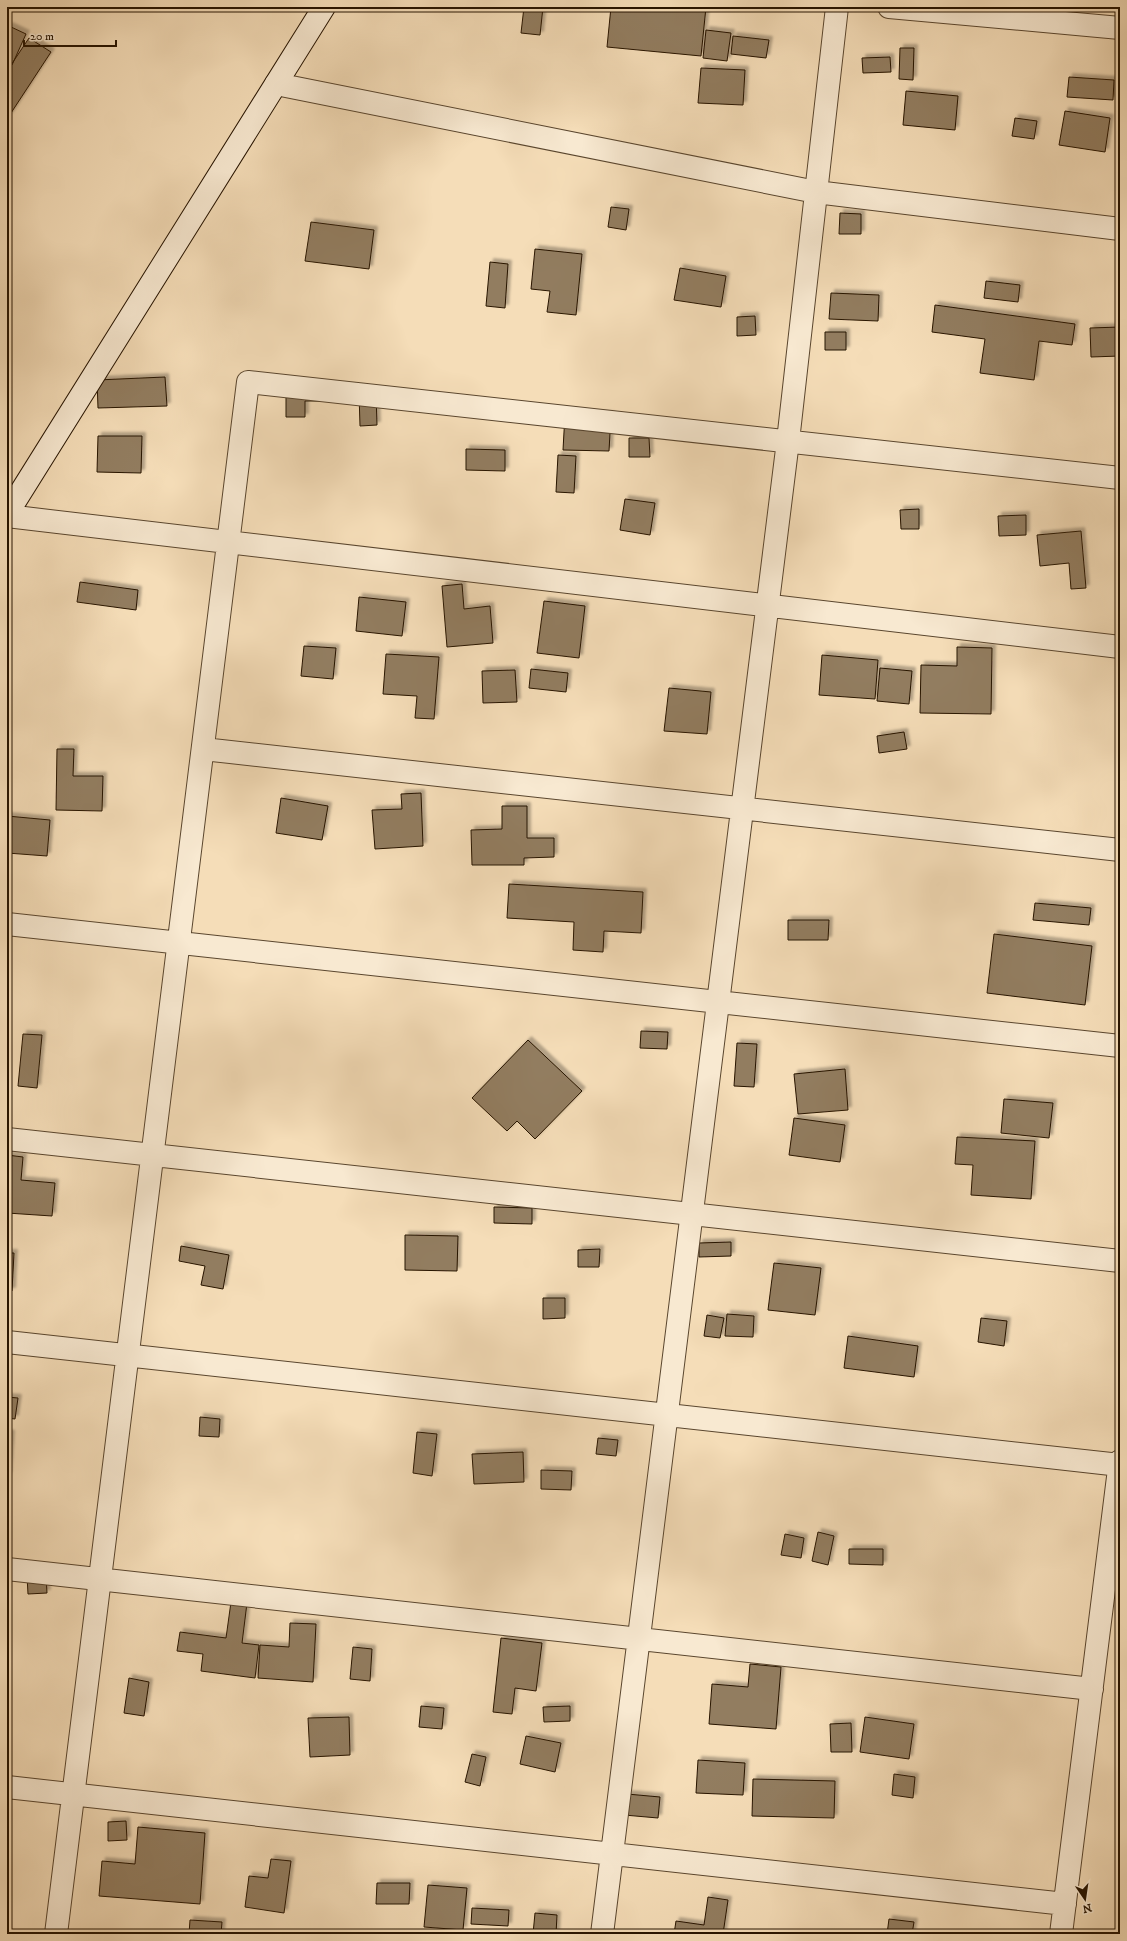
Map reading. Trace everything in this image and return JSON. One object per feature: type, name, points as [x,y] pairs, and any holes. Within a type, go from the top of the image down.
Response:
[{"type":"street","points":[[324,7],[7,515],[1120,647]]},
{"type":"street","points":[[602,1934],[788,441],[836,7]]},
{"type":"street","points":[[889,7],[1120,28]]},
{"type":"street","points":[[276,84],[816,192],[1120,229]]},
{"type":"street","points":[[56,1934],[248,382],[1120,478]]},
{"type":"street","points":[[203,749],[1120,850]]},
{"type":"street","points":[[7,924],[1120,1046]]},
{"type":"street","points":[[7,1139],[1120,1261]]},
{"type":"street","points":[[7,1342],[1120,1465]]},
{"type":"street","points":[[1061,1934],[1092,1688],[1114,1556],[1120,1461]]},
{"type":"street","points":[[7,1569],[1092,1688]]},
{"type":"street","points":[[7,1787],[1065,1904]]},
{"type":"building","points":[[469,7],[483,7],[483,10]]},
{"type":"building","points":[[524,7],[543,7],[540,35],[521,33]]},
{"type":"building","points":[[611,7],[706,7],[701,56],[607,47]]},
{"type":"building","points":[[9,26],[26,34],[12,65],[7,63],[7,29]]},
{"type":"building","points":[[706,30],[731,33],[727,61],[703,58]]},
{"type":"building","points":[[733,36],[769,40],[766,58],[731,54]]},
{"type":"building","points":[[29,38],[51,52],[9,116],[7,115],[7,67],[9,68]]},
{"type":"building","points":[[900,48],[914,48],[913,80],[899,79]]},
{"type":"building","points":[[890,57],[891,72],[863,73],[862,58]]},
{"type":"building","points":[[701,68],[745,70],[743,105],[698,103]]},
{"type":"building","points":[[1069,77],[1114,80],[1113,100],[1067,97]]},
{"type":"building","points":[[906,91],[958,96],[955,130],[903,125]]},
{"type":"building","points":[[1065,111],[1110,118],[1105,152],[1059,145]]},
{"type":"building","points":[[1015,118],[1037,121],[1034,139],[1012,136]]},
{"type":"building","points":[[611,207],[629,209],[626,230],[608,227]]},
{"type":"building","points":[[840,213],[861,214],[861,234],[839,234]]},
{"type":"building","points":[[311,222],[374,230],[369,269],[305,261]]},
{"type":"building","points":[[535,249],[582,254],[576,315],[547,312],[550,291],[531,289]]},
{"type":"building","points":[[490,262],[508,264],[505,308],[486,306]]},
{"type":"building","points":[[680,268],[726,276],[721,307],[674,300]]},
{"type":"building","points":[[986,281],[1020,285],[1018,302],[984,298]]},
{"type":"building","points":[[831,293],[879,295],[878,321],[829,319]]},
{"type":"building","points":[[935,305],[1075,324],[1072,345],[1039,341],[1034,380],[980,373],[985,339],[932,332]]},
{"type":"building","points":[[755,316],[756,335],[737,336],[737,317]]},
{"type":"building","points":[[1120,327],[1120,356],[1091,357],[1090,328]]},
{"type":"building","points":[[825,332],[846,332],[846,350],[825,350]]},
{"type":"building","points":[[165,377],[167,406],[98,408],[97,380]]},
{"type":"building","points":[[286,382],[331,401],[305,401],[305,417],[286,417]]},
{"type":"building","points":[[359,393],[376,393],[377,425],[360,426]]},
{"type":"building","points":[[565,414],[611,415],[609,451],[563,450]]},
{"type":"building","points":[[98,436],[142,436],[141,473],[97,472]]},
{"type":"building","points":[[629,438],[649,438],[650,457],[629,457]]},
{"type":"building","points":[[466,449],[505,450],[505,471],[466,470]]},
{"type":"building","points":[[558,455],[576,456],[574,493],[556,492]]},
{"type":"building","points":[[625,499],[655,503],[650,535],[620,530]]},
{"type":"building","points":[[919,509],[919,529],[901,529],[900,510]]},
{"type":"building","points":[[1026,515],[1026,535],[999,536],[998,516]]},
{"type":"building","points":[[1081,531],[1086,588],[1071,589],[1069,563],[1040,566],[1037,535]]},
{"type":"building","points":[[80,582],[138,590],[136,610],[77,602]]},
{"type":"building","points":[[462,584],[464,609],[490,606],[493,643],[447,647],[442,586]]},
{"type":"building","points":[[359,597],[406,602],[402,636],[356,631]]},
{"type":"building","points":[[544,601],[585,606],[579,658],[537,653]]},
{"type":"building","points":[[304,646],[336,648],[333,679],[301,676]]},
{"type":"building","points":[[957,647],[992,648],[991,714],[920,713],[921,665],[957,666]]},
{"type":"building","points":[[386,654],[439,657],[434,719],[415,718],[417,696],[383,694]]},
{"type":"building","points":[[822,655],[878,660],[875,699],[819,695]]},
{"type":"building","points":[[880,668],[912,671],[909,704],[877,701]]},
{"type":"building","points":[[531,669],[568,673],[566,692],[529,688]]},
{"type":"building","points":[[515,670],[517,702],[483,703],[482,671]]},
{"type":"building","points":[[669,688],[711,692],[707,734],[664,731]]},
{"type":"building","points":[[904,732],[907,749],[879,753],[877,736]]},
{"type":"building","points":[[57,749],[74,749],[73,776],[103,776],[102,811],[56,810]]},
{"type":"building","points":[[421,793],[423,846],[375,849],[372,810],[402,809],[401,794]]},
{"type":"building","points":[[281,798],[328,806],[322,840],[276,833]]},
{"type":"building","points":[[502,806],[527,806],[527,838],[554,838],[554,857],[524,858],[524,865],[472,865],[471,830],[502,829]]},
{"type":"building","points":[[7,816],[50,820],[47,856],[7,853]]},
{"type":"building","points":[[509,884],[643,892],[641,933],[604,931],[603,952],[573,950],[574,922],[507,918]]},
{"type":"building","points":[[1035,903],[1091,908],[1089,925],[1033,920]]},
{"type":"building","points":[[788,920],[829,920],[828,940],[788,940]]},
{"type":"building","points":[[994,934],[1092,946],[1085,1005],[987,993]]},
{"type":"building","points":[[641,1031],[668,1032],[667,1049],[640,1048]]},
{"type":"building","points":[[23,1034],[42,1035],[37,1088],[18,1086]]},
{"type":"building","points":[[528,1040],[582,1091],[535,1139],[517,1121],[507,1131],[472,1098]]},
{"type":"building","points":[[737,1043],[757,1044],[754,1087],[734,1086]]},
{"type":"building","points":[[845,1069],[848,1110],[798,1114],[794,1074]]},
{"type":"building","points":[[1004,1099],[1053,1103],[1049,1138],[1001,1133]]},
{"type":"building","points":[[794,1118],[845,1125],[840,1162],[789,1155]]},
{"type":"building","points":[[957,1137],[1035,1141],[1031,1199],[971,1195],[973,1165],[955,1164]]},
{"type":"building","points":[[7,1155],[23,1157],[21,1180],[55,1183],[52,1216],[7,1213]]},
{"type":"building","points":[[494,1207],[532,1208],[532,1224],[494,1223]]},
{"type":"building","points":[[405,1235],[458,1236],[457,1271],[405,1270]]},
{"type":"building","points":[[731,1242],[731,1256],[699,1257],[699,1243]]},
{"type":"building","points":[[181,1246],[229,1255],[223,1289],[201,1285],[205,1266],[179,1261]]},
{"type":"building","points":[[600,1249],[599,1267],[578,1267],[578,1250]]},
{"type":"building","points":[[7,1253],[14,1253],[12,1291],[7,1291]]},
{"type":"building","points":[[774,1263],[821,1268],[815,1315],[768,1310]]},
{"type":"building","points":[[543,1298],[565,1298],[565,1318],[543,1319]]},
{"type":"building","points":[[727,1314],[754,1316],[753,1337],[725,1336]]},
{"type":"building","points":[[707,1315],[724,1318],[720,1338],[704,1336]]},
{"type":"building","points":[[981,1318],[1007,1321],[1004,1346],[978,1342]]},
{"type":"building","points":[[848,1336],[918,1346],[914,1377],[844,1368]]},
{"type":"building","points":[[7,1397],[18,1398],[15,1419],[7,1418]]},
{"type":"building","points":[[200,1417],[220,1419],[219,1437],[199,1436]]},
{"type":"building","points":[[417,1432],[437,1434],[432,1476],[413,1473]]},
{"type":"building","points":[[7,1433],[11,1434],[8,1476],[7,1476]]},
{"type":"building","points":[[598,1438],[618,1440],[616,1456],[596,1454]]},
{"type":"building","points":[[523,1452],[524,1482],[474,1484],[472,1454]]},
{"type":"building","points":[[541,1470],[572,1471],[571,1490],[541,1489]]},
{"type":"building","points":[[818,1532],[834,1536],[828,1565],[812,1561]]},
{"type":"building","points":[[785,1534],[804,1538],[801,1558],[781,1555]]},
{"type":"building","points":[[849,1549],[883,1549],[883,1565],[849,1564]]},
{"type":"building","points":[[46,1575],[47,1593],[28,1594],[27,1576]]},
{"type":"building","points":[[231,1602],[247,1603],[242,1643],[259,1645],[255,1678],[201,1671],[203,1654],[177,1651],[180,1632],[226,1638]]},
{"type":"building","points":[[290,1623],[316,1624],[313,1682],[258,1678],[260,1645],[289,1647]]},
{"type":"building","points":[[501,1638],[542,1643],[536,1691],[515,1688],[512,1714],[493,1712]]},
{"type":"building","points":[[353,1647],[372,1649],[370,1681],[350,1679]]},
{"type":"building","points":[[750,1664],[781,1667],[776,1729],[709,1724],[712,1684],[748,1687]]},
{"type":"building","points":[[129,1678],[149,1682],[144,1716],[124,1713]]},
{"type":"building","points":[[421,1706],[444,1708],[442,1729],[419,1727]]},
{"type":"building","points":[[570,1706],[570,1721],[544,1722],[543,1707]]},
{"type":"building","points":[[349,1717],[350,1755],[310,1757],[308,1718]]},
{"type":"building","points":[[865,1717],[914,1724],[909,1759],[860,1752]]},
{"type":"building","points":[[851,1723],[852,1752],[831,1752],[830,1724]]},
{"type":"building","points":[[526,1736],[561,1743],[555,1772],[520,1764]]},
{"type":"building","points":[[472,1754],[486,1757],[480,1786],[465,1782]]},
{"type":"building","points":[[698,1760],[745,1763],[743,1795],[696,1793]]},
{"type":"building","points":[[894,1774],[915,1777],[913,1798],[892,1795]]},
{"type":"building","points":[[753,1779],[835,1781],[834,1818],[752,1816]]},
{"type":"building","points":[[627,1794],[660,1797],[658,1818],[624,1815]]},
{"type":"building","points":[[126,1821],[127,1840],[108,1841],[108,1822]]},
{"type":"building","points":[[138,1827],[205,1833],[200,1904],[99,1896],[102,1861],[135,1864]]},
{"type":"building","points":[[271,1859],[291,1861],[284,1913],[245,1907],[249,1876],[268,1878]]},
{"type":"building","points":[[377,1883],[410,1883],[409,1904],[376,1904]]},
{"type":"building","points":[[428,1885],[467,1888],[463,1930],[424,1927]]},
{"type":"building","points":[[708,1897],[728,1900],[723,1934],[674,1934],[676,1921],[704,1925]]},
{"type":"building","points":[[472,1908],[509,1910],[508,1926],[471,1924]]},
{"type":"building","points":[[535,1913],[557,1915],[556,1934],[533,1934]]},
{"type":"building","points":[[889,1919],[914,1922],[912,1934],[887,1934]]},
{"type":"building","points":[[190,1920],[222,1922],[221,1934],[189,1934]]}]
